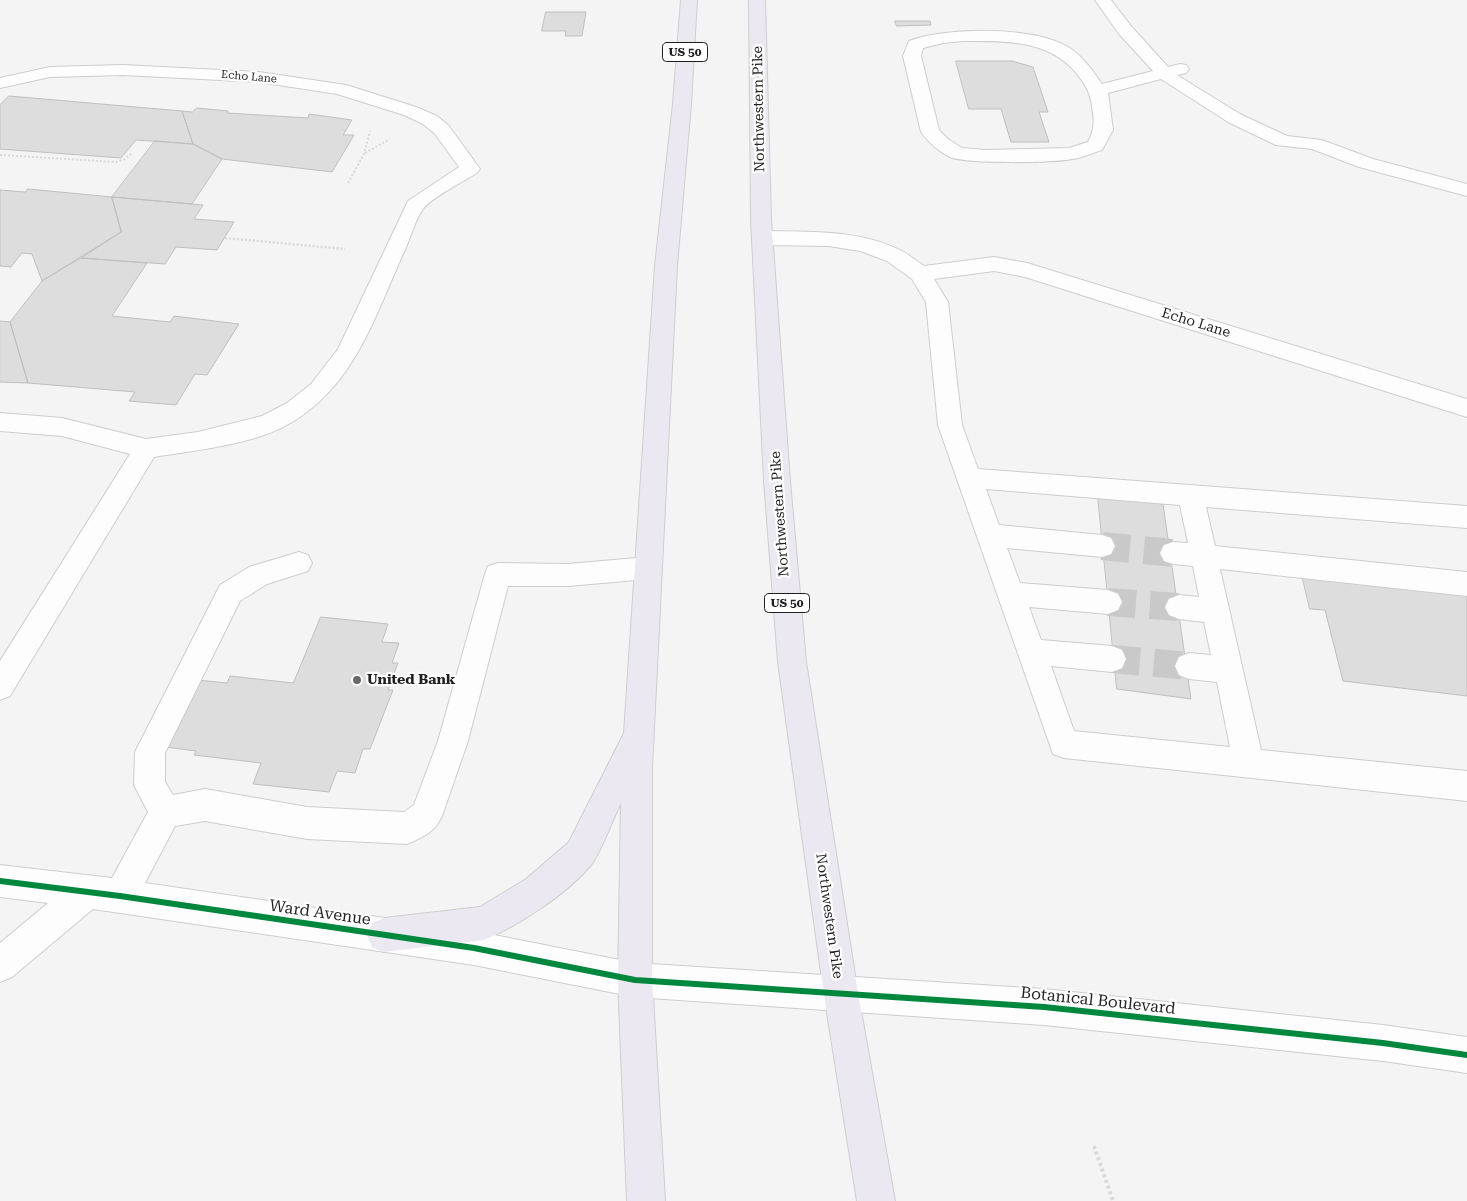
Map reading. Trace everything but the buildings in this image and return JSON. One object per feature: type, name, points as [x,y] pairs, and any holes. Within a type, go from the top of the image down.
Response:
[{"type":"main road","name":"US 50","points":[[646,1201],[636,980],[637,768],[666,266],[682,104],[689,0]]},
{"type":"main road","name":"Northwestern Pike","points":[[758,0],[762,238],[777,481],[792,662],[840,994],[876,1201]]},
{"type":"main road","points":[[384,935],[484,923],[538,891],[580,853],[639,733]]},
{"type":"street","points":[[1103,0],[1125,30],[1202,99],[1263,132],[1282,141],[1314,144],[1366,163],[1467,190]]},
{"type":"street","points":[[941,37],[1030,40],[1055,47],[1077,61],[1098,90],[1104,130],[1095,146],[1071,154],[985,156],[957,153],[930,132],[912,56],[915,46],[924,40],[941,37]]},
{"type":"street","points":[[1098,90],[1165,67],[1212,84]]},
{"type":"street","name":"Echo Lane","points":[[0,83],[50,72],[123,70],[260,77],[340,89],[410,111],[430,120],[442,130],[470,169],[415,205],[348,353],[319,390],[295,409],[270,423],[216,437],[146,449]]},
{"type":"street","points":[[1288,123],[1301,130],[1314,144]]},
{"type":"street","points":[[762,238],[830,239],[864,245],[894,256],[920,274],[937,302],[950,425],[1064,744],[1467,786]]},
{"type":"street","name":"Echo Lane","points":[[920,274],[994,264],[1027,270],[1467,408]]},
{"type":"street","points":[[0,422],[62,427],[146,449],[0,687]]},
{"type":"street","points":[[969,478],[1467,517]]},
{"type":"street","points":[[1191,496],[1248,763]]},
{"type":"street","points":[[989,535],[1102,546]]},
{"type":"street","points":[[1173,553],[1467,584]]},
{"type":"street","points":[[165,812],[149,785],[150,752],[230,593],[259,575],[299,563]]},
{"type":"street","points":[[0,965],[104,894],[165,812],[205,805],[307,823],[407,828],[426,816],[453,741],[498,574],[568,575],[648,568]]},
{"type":"street","points":[[1010,594],[1108,602]]},
{"type":"street","points":[[1179,607],[1216,611]]},
{"type":"street","points":[[1031,652],[1112,659]]},
{"type":"street","points":[[1189,666],[1228,670]]},
{"type":"street","name":"Ward Avenue","points":[[0,881],[104,894],[474,948],[636,980]]},
{"type":"street","name":"Botanical Boulevard","points":[[636,980],[1044,1007],[1383,1043],[1467,1055]]},
{"type":"path","points":[[348,183],[364,154],[370,131]]},
{"type":"path","points":[[364,154],[390,139]]},
{"type":"path","points":[[0,155],[116,162],[125,159],[132,152]]},
{"type":"path","points":[[225,238],[345,249]]},
{"type":"path","points":[[1094,1146],[1113,1201]]},
{"type":"tunnel","points":[[1102,546],[1173,553]]},
{"type":"tunnel","points":[[1108,602],[1179,607]]},
{"type":"tunnel","points":[[1112,659],[1189,666]]},
{"type":"cycle path","points":[[0,881],[120,896],[474,948],[635,980],[1044,1007],[1383,1043],[1467,1055]]},
{"type":"place","name":"United Bank","points":[[357,680]]}]
